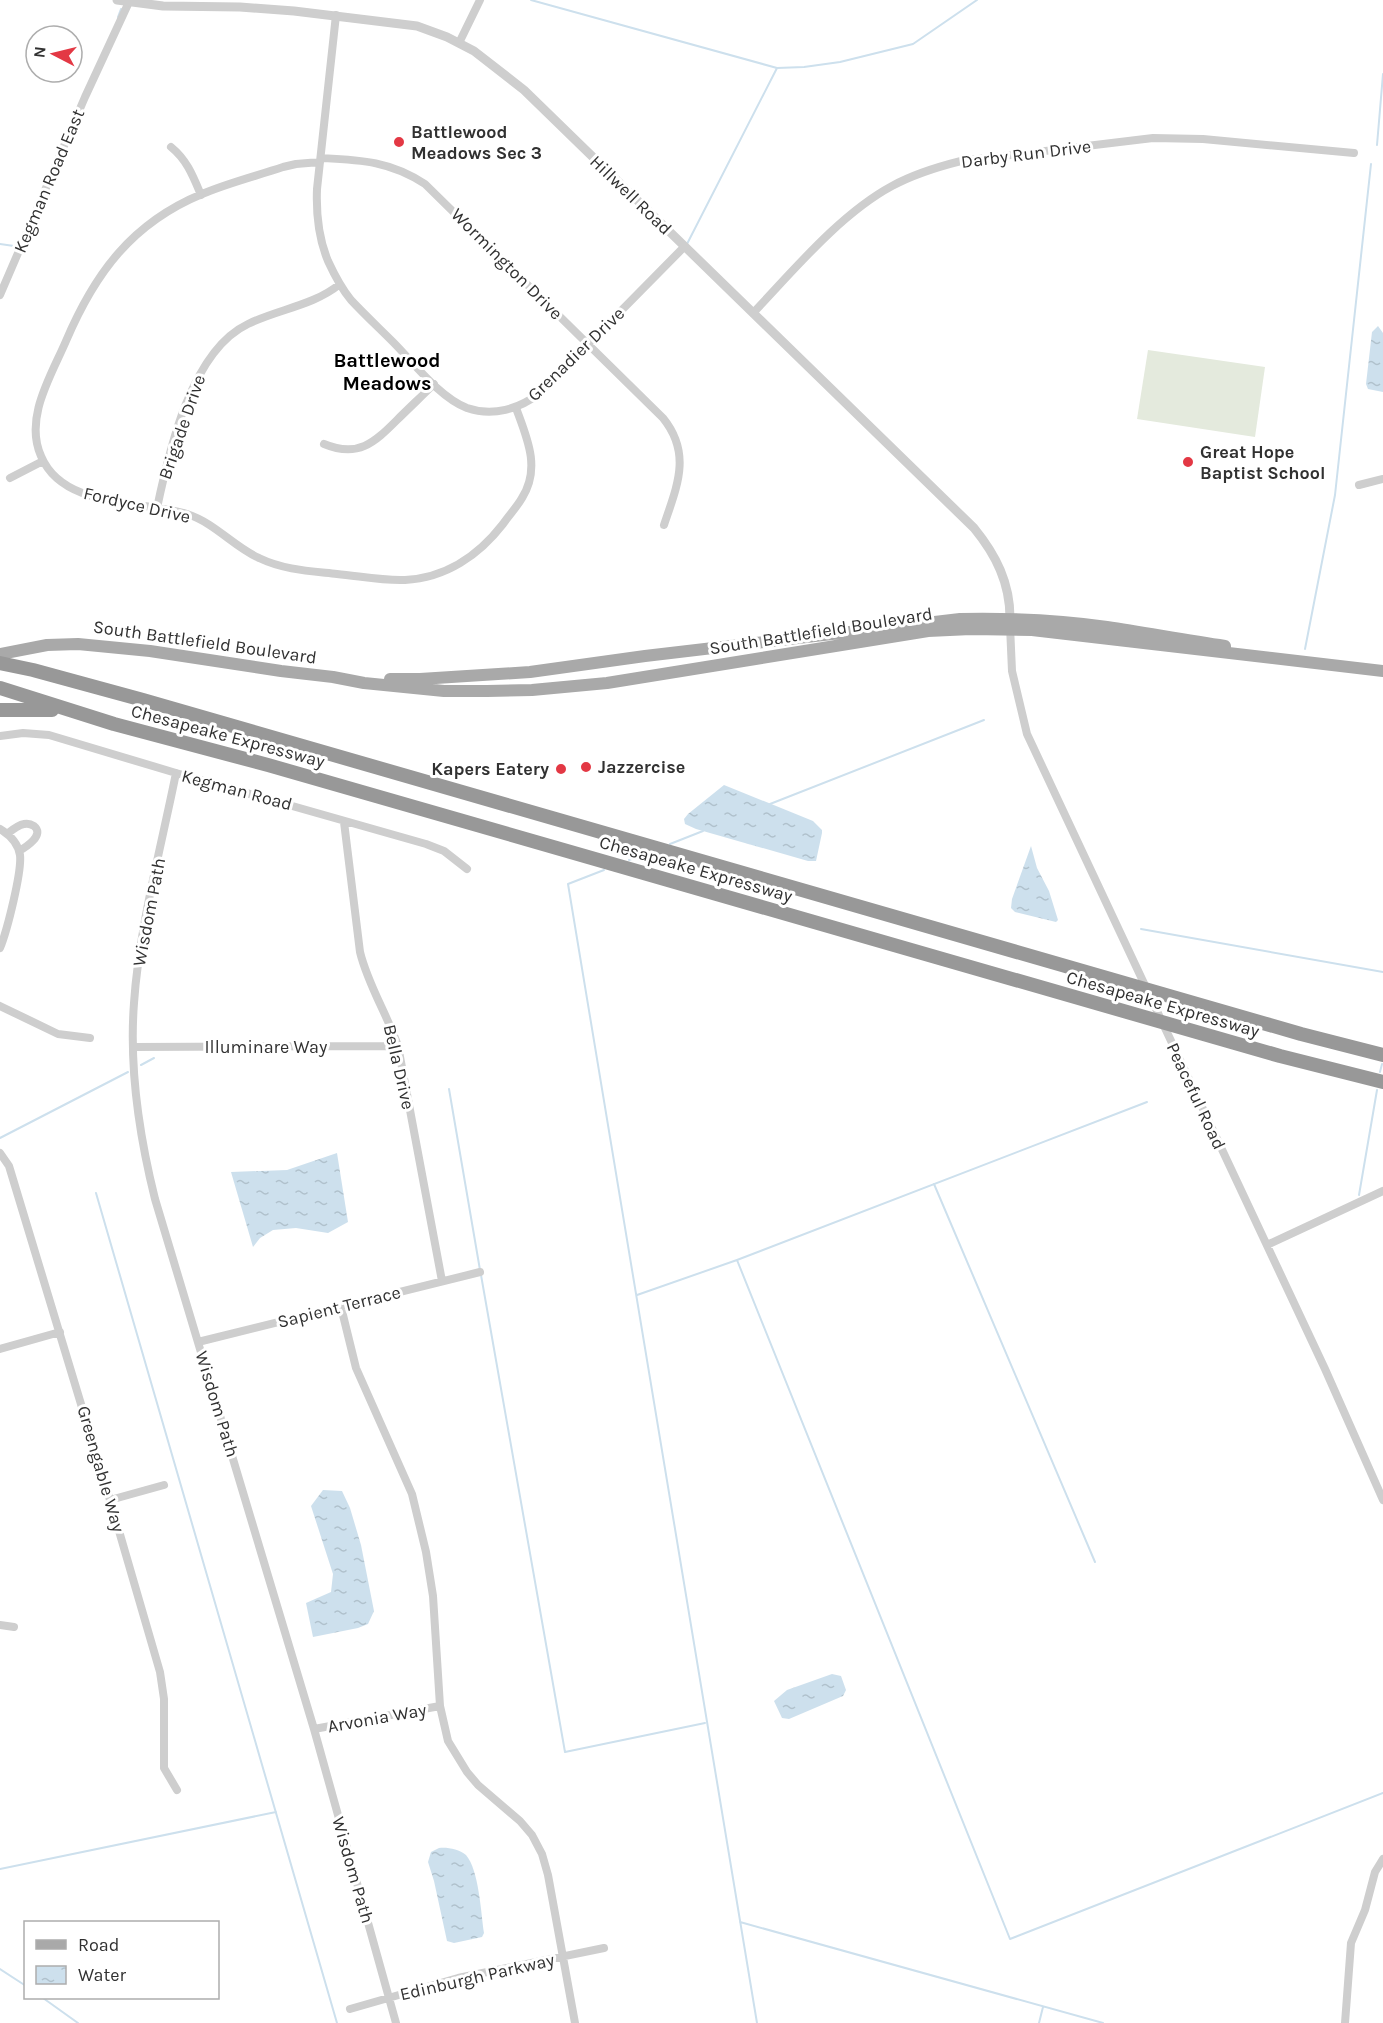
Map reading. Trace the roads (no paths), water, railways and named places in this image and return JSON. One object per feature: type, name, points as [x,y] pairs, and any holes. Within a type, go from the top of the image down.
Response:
[{"type":"highway","name":"Chesapeake Expressway","points":[[0,663],[143,700],[1301,1034],[1383,1055]]},
{"type":"highway","name":"Chesapeake Expressway","points":[[0,688],[114,724],[278,767],[1280,1056],[1383,1082]]},
{"type":"highway","points":[[0,710],[41,708],[114,724]]},
{"type":"main road","name":"South Battlefield Boulevard","points":[[333,677],[420,679],[530,672],[645,656],[960,619],[1010,624],[1105,627],[1302,656],[1314,662],[1383,671]]},
{"type":"main road","name":"South Battlefield Boulevard","points":[[5,652],[47,645],[95,645],[364,683],[444,691],[532,690],[607,683],[928,631],[1010,624]]},
{"type":"street","name":"Hillwell Road","points":[[117,0],[163,6],[203,3],[336,15],[417,26],[474,51],[506,75],[974,528],[987,544],[1004,575],[1010,604],[1010,624]]},
{"type":"street","points":[[459,43],[480,0]]},
{"type":"street","name":"Kegman Road East","points":[[0,295],[85,97],[129,2]]},
{"type":"street","name":"Grenadier Drive","points":[[336,15],[317,189],[318,226],[327,259],[351,299],[451,400],[467,408],[490,412],[516,408],[529,401],[589,345],[684,247]]},
{"type":"street","name":"Darby Run Drive","points":[[753,313],[856,209],[891,186],[917,173],[961,161],[1153,138],[1203,139],[1354,153]]},
{"type":"street","points":[[171,147],[188,164],[201,195]]},
{"type":"street","name":"Fordyce Drive","points":[[321,160],[283,167],[201,195],[169,211],[121,249],[80,308],[37,411],[35,434],[43,461],[53,475],[64,485],[79,492],[193,516],[209,524],[257,557],[286,568],[403,580],[426,577],[457,565],[482,548],[522,498],[531,476],[532,458],[529,442],[516,408]]},
{"type":"street","name":"Wormington Drive","points":[[321,160],[358,160],[383,164],[399,169],[425,184],[663,418],[674,436],[679,451],[680,470],[664,525]]},
{"type":"street","name":"Brigade Drive","points":[[157,508],[176,433],[198,377],[211,354],[225,339],[247,324],[316,300],[340,284]]},
{"type":"street","points":[[324,444],[349,450],[373,443],[434,384]]},
{"type":"street","points":[[10,478],[43,461]]},
{"type":"street","points":[[1359,485],[1383,479]]},
{"type":"street","name":"Peaceful Road","points":[[1010,624],[1014,679],[1027,734],[1325,1369],[1383,1500]]},
{"type":"street","name":"Kegman Road","points":[[0,736],[23,733],[49,735],[444,851],[467,869]]},
{"type":"street","name":"Wisdom Path","points":[[176,773],[137,969],[133,1047],[139,1123],[146,1160],[314,1729],[396,2023]]},
{"type":"street","name":"Bella Drive","points":[[344,822],[360,952],[364,970],[390,1022],[398,1046],[442,1281]]},
{"type":"street","points":[[0,948],[20,868],[19,851],[4,832],[23,824],[33,825],[37,832],[33,841],[19,851]]},
{"type":"street","points":[[0,1006],[58,1034],[90,1038]]},
{"type":"street","name":"Illuminare Way","points":[[133,1047],[398,1046]]},
{"type":"street","name":"Greengable Way","points":[[0,1154],[9,1166],[160,1672],[164,1699],[164,1768],[177,1790]]},
{"type":"street","points":[[1267,1245],[1383,1191]]},
{"type":"street","name":"Sapient Terrace","points":[[198,1342],[480,1272]]},
{"type":"street","points":[[341,1307],[356,1368],[412,1494],[426,1552],[433,1596],[440,1706],[448,1741],[456,1758],[478,1785],[520,1821],[532,1835],[542,1854],[548,1875],[575,2023]]},
{"type":"street","points":[[0,1349],[60,1332]]},
{"type":"street","points":[[110,1500],[164,1485]]},
{"type":"street","points":[[0,1625],[14,1627]]},
{"type":"street","name":"Arvonia Way","points":[[314,1729],[440,1706]]},
{"type":"street","points":[[1346,2023],[1351,1943],[1365,1910],[1375,1872],[1383,1859]]},
{"type":"street","name":"Edinburgh Parkway","points":[[350,2009],[458,1978],[604,1948]]},
{"type":"water","points":[[1378,326],[1383,333],[1383,392],[1368,389],[1366,384],[1372,332]]},
{"type":"water","points":[[724,785],[813,821],[822,830],[816,861],[808,861],[685,824],[684,819],[688,814]]},
{"type":"water","points":[[1031,846],[1037,868],[1049,891],[1058,920],[1056,922],[1015,912],[1011,908],[1012,899]]},
{"type":"water","points":[[337,1153],[348,1222],[328,1233],[296,1228],[273,1230],[260,1238],[253,1247],[231,1172],[287,1170]]},
{"type":"water","points":[[323,1490],[342,1491],[350,1508],[361,1545],[374,1611],[368,1624],[313,1637],[306,1603],[331,1592],[333,1574],[311,1506]]},
{"type":"water","points":[[832,1674],[841,1676],[846,1690],[843,1696],[789,1719],[782,1718],[774,1701],[787,1690]]},
{"type":"water","points":[[439,1848],[460,1851],[470,1862],[479,1892],[484,1933],[482,1937],[454,1943],[447,1941],[428,1862],[431,1852]]},
{"type":"waterway","points":[[531,0],[777,68],[840,62],[913,44],[977,0]]},
{"type":"waterway","points":[[118,17],[121,9]]},
{"type":"waterway","points":[[687,244],[777,68]]},
{"type":"waterway","points":[[1377,145],[1383,74]]},
{"type":"waterway","points":[[1305,649],[1335,495],[1371,164]]},
{"type":"waterway","points":[[0,244],[14,246]]},
{"type":"waterway","points":[[770,804],[984,720]]},
{"type":"waterway","points":[[670,844],[703,831]]},
{"type":"waterway","points":[[629,860],[645,854]]},
{"type":"waterway","points":[[604,870],[568,884],[757,2023]]},
{"type":"waterway","points":[[1141,929],[1383,972]]},
{"type":"waterway","points":[[141,1065],[154,1058]]},
{"type":"waterway","points":[[1380,1072],[1382,1064]]},
{"type":"waterway","points":[[0,1138],[128,1072]]},
{"type":"waterway","points":[[449,1089],[480,1270]]},
{"type":"waterway","points":[[1359,1195],[1377,1090]]},
{"type":"waterway","points":[[637,1295],[737,1260],[1147,1102]]},
{"type":"waterway","points":[[934,1184],[1095,1562]]},
{"type":"waterway","points":[[96,1193],[337,2023]]},
{"type":"waterway","points":[[737,1260],[1010,1939],[1383,1793]]},
{"type":"waterway","points":[[481,1275],[565,1752],[705,1723]]},
{"type":"waterway","points":[[0,1869],[276,1812]]},
{"type":"waterway","points":[[740,1922],[1103,2023]]},
{"type":"waterway","points":[[0,1969],[24,1985]]},
{"type":"waterway","points":[[44,1999],[78,2023]]},
{"type":"waterway","points":[[1039,2023],[1043,2007]]},
{"type":"place","name":"Battlewood Meadows Sec 3","points":[[399,142]]},
{"type":"place","name":"Great Hope Baptist School","points":[[1188,462]]},
{"type":"place","name":"Jazzercise","points":[[586,767]]},
{"type":"place","name":"Kapers Eatery","points":[[561,769]]},
{"type":"district","name":"Battlewood Meadows","points":[[387,372]]}]
